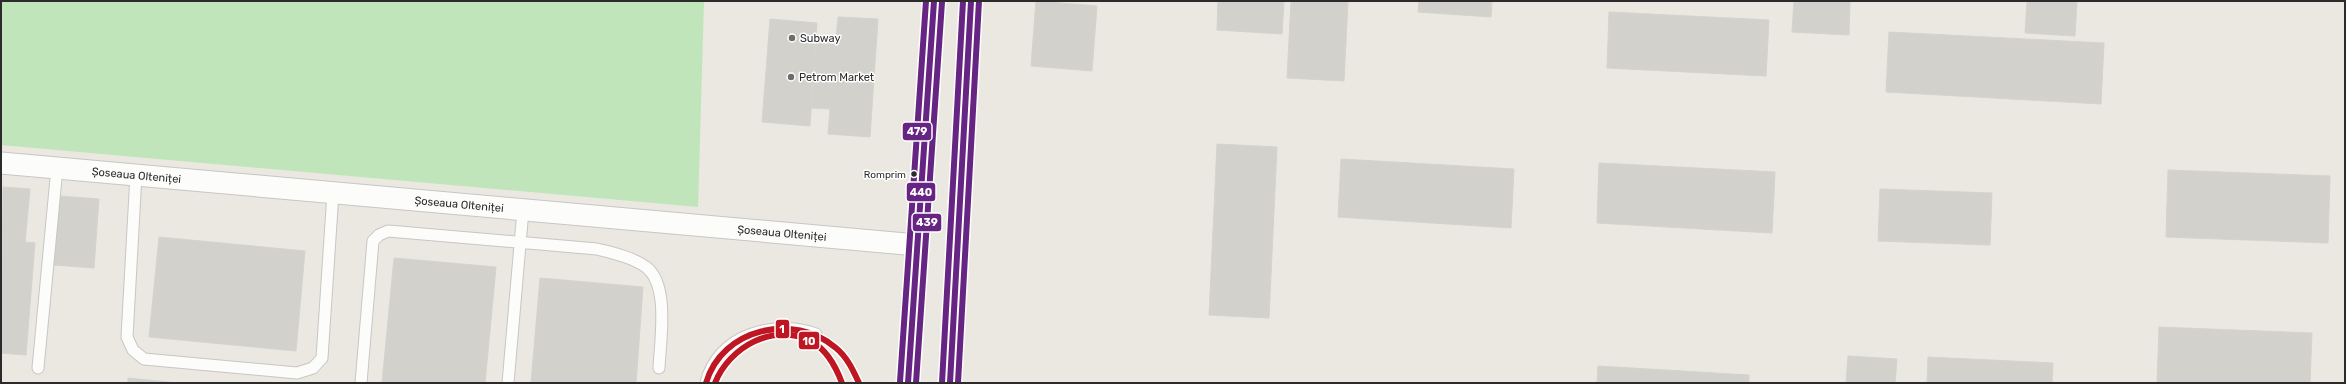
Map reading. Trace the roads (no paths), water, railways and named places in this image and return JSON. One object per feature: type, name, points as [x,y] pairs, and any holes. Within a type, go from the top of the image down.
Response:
[{"type":"main road","points":[[908,383],[934,1]]},
{"type":"main road","points":[[950,383],[971,1]]},
{"type":"street","name":"Șoseaua Olteniței","points":[[1,164],[917,245]]},
{"type":"lane","points":[[38,368],[57,168]]},
{"type":"lane","points":[[136,175],[127,337],[133,350],[144,359],[297,373],[313,368],[322,358],[333,193]]},
{"type":"lane","points":[[508,383],[523,210]]},
{"type":"lane","points":[[360,383],[373,241],[379,235],[388,232],[597,249],[618,254],[646,268],[656,280],[662,304],[659,368]]},
{"type":"lane","points":[[706,383],[717,361],[733,344],[752,333],[767,329],[787,327],[816,334]]},
{"type":"place","name":"Subway","points":[[792,38]]},
{"type":"place","name":"Petrom Market","points":[[791,77]]},
{"type":"place","name":"Romprim","points":[[914,174]]}]
